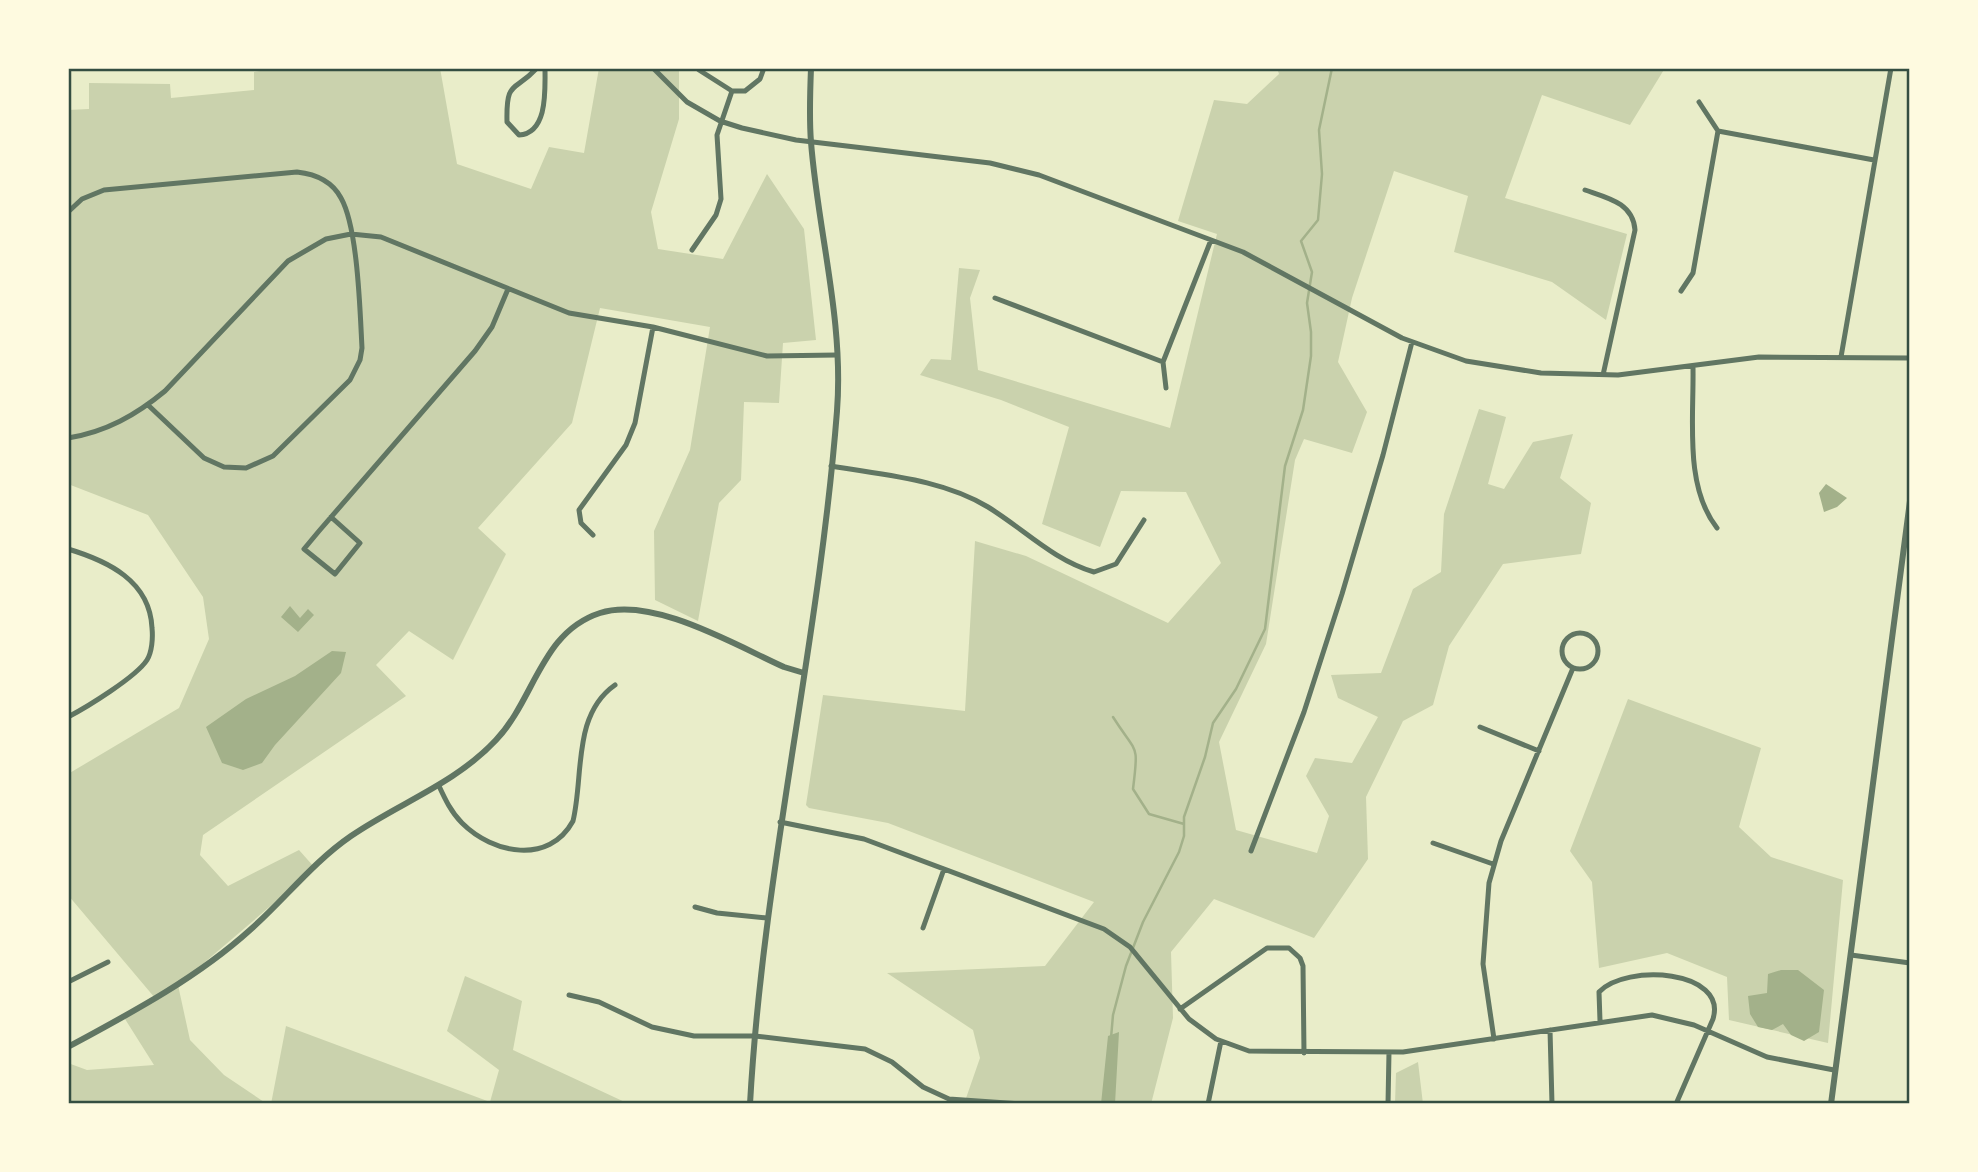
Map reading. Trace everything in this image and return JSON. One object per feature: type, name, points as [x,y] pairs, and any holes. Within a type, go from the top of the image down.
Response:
[{"type":"street","points":[[537,68],[514,86],[507,101],[507,121],[519,135],[535,129],[540,121],[545,68]]},
{"type":"street","points":[[653,68],[687,102],[720,121],[761,133],[961,159],[1031,173],[1211,240],[1306,284],[1412,342],[1466,361],[1512,370],[1603,375],[1693,367],[1759,357],[1910,359]]},
{"type":"street","points":[[699,70],[732,91],[745,91],[755,86],[764,68]]},
{"type":"street","points":[[750,1104],[766,918],[804,673],[837,410],[837,355],[811,141],[811,68]]},
{"type":"street","points":[[1841,357],[1891,68]]},
{"type":"street","points":[[692,250],[716,215],[721,199],[716,151],[720,121],[732,91]]},
{"type":"street","points":[[1681,291],[1693,273],[1718,131],[1699,102]]},
{"type":"street","points":[[1718,131],[1874,160]]},
{"type":"street","points":[[68,212],[82,199],[104,190],[297,172],[318,177],[336,190],[348,215],[361,337],[360,360],[350,380],[273,456],[246,468],[214,464],[148,405]]},
{"type":"street","points":[[1585,190],[1628,209],[1634,220],[1635,230],[1603,375]]},
{"type":"street","points":[[68,438],[108,428],[148,405],[288,261],[311,245],[351,234],[392,239],[569,313],[653,327],[767,356],[837,355]]},
{"type":"street","points":[[1166,388],[1163,362],[1211,240]]},
{"type":"street","points":[[331,517],[360,543],[334,574],[304,549],[331,517],[475,351],[492,327],[508,289]]},
{"type":"street","points":[[995,298],[1163,362]]},
{"type":"street","points":[[593,535],[581,523],[579,510],[626,445],[638,410],[653,327]]},
{"type":"street","points":[[1251,851],[1304,712],[1342,594],[1383,455],[1412,342]]},
{"type":"street","points":[[1693,367],[1696,487],[1704,512],[1717,528]]},
{"type":"street","points":[[831,466],[940,486],[962,494],[989,508],[1065,560],[1094,572],[1116,564],[1143,520]]},
{"type":"street","points":[[1831,1104],[1910,501]]},
{"type":"street","points":[[68,549],[102,561],[130,578],[145,600],[152,636],[146,660],[104,695],[68,717]]},
{"type":"street","points":[[68,1047],[202,970],[250,931],[350,837],[439,786],[472,762],[503,733],[528,695],[543,661],[562,636],[599,613],[630,608],[659,612],[784,667],[804,673]]},
{"type":"street","points":[[1585,633],[1597,645],[1597,659],[1583,669],[1573,668],[1564,660],[1564,642],[1569,636],[1585,633]]},
{"type":"street","points":[[1494,1039],[1485,992],[1482,941],[1493,864],[1573,668]]},
{"type":"street","points":[[439,786],[460,821],[480,837],[521,851],[552,845],[573,821],[582,750],[593,709],[615,685]]},
{"type":"street","points":[[1480,727],[1539,751]]},
{"type":"street","points":[[780,822],[864,839],[1118,937],[1142,959],[1180,1009],[1202,1030],[1221,1041],[1249,1051],[1389,1052],[1652,1016],[1672,1018],[1766,1057],[1834,1070]]},
{"type":"street","points":[[1433,843],[1493,864]]},
{"type":"street","points":[[923,928],[944,869]]},
{"type":"street","points":[[695,906],[717,913],[766,918]]},
{"type":"street","points":[[1180,1009],[1267,948],[1289,948],[1300,958],[1303,966],[1304,1053]]},
{"type":"street","points":[[1851,955],[1910,963]]},
{"type":"street","points":[[68,982],[108,961]]},
{"type":"street","points":[[1600,1021],[1599,992],[1610,982],[1633,975],[1664,973],[1692,983],[1712,998],[1716,1010],[1676,1104]]},
{"type":"street","points":[[569,995],[599,1002],[671,1032],[718,1038],[755,1036],[865,1049],[892,1062],[923,1087],[949,1099],[1020,1104]]},
{"type":"street","points":[[1550,1030],[1552,1104]]},
{"type":"street","points":[[1208,1104],[1221,1041]]},
{"type":"street","points":[[1388,1104],[1389,1052]]},
{"type":"shaded area","points":[[277,68],[440,68],[457,164],[531,189],[549,147],[584,153],[599,68],[679,68],[679,119],[651,212],[658,249],[723,259],[767,174],[804,229],[816,340],[783,343],[779,403],[744,402],[741,480],[719,503],[698,621],[655,600],[654,531],[690,450],[710,327],[600,308],[572,423],[478,528],[506,554],[453,660],[409,631],[376,665],[406,696],[203,835],[200,855],[228,886],[299,850],[315,868],[178,985],[190,1040],[224,1075],[267,1104],[68,1104],[68,1063],[87,1070],[154,1065],[125,1019],[155,998],[68,895],[68,774],[179,708],[209,639],[203,597],[148,515],[68,484],[68,110],[89,109],[89,83],[170,84],[171,98],[254,90],[254,72]]},
{"type":"shaded area","points":[[1277,68],[1665,68],[1630,125],[1542,95],[1505,198],[1627,234],[1606,320],[1552,282],[1454,252],[1468,196],[1394,171],[1352,298],[1338,362],[1367,412],[1352,453],[1304,439],[1295,460],[1266,644],[1219,742],[1236,830],[1317,853],[1329,816],[1306,776],[1315,758],[1352,763],[1378,717],[1338,698],[1331,675],[1381,673],[1413,589],[1441,572],[1444,514],[1479,409],[1506,417],[1488,484],[1504,489],[1533,442],[1573,434],[1560,478],[1591,503],[1581,554],[1503,564],[1449,646],[1433,705],[1403,721],[1366,797],[1368,859],[1314,938],[1214,899],[1171,952],[1173,1018],[1151,1104],[964,1104],[980,1058],[973,1030],[887,973],[1045,966],[1094,902],[888,823],[809,808],[806,805],[823,695],[965,711],[975,541],[1026,556],[1168,623],[1221,563],[1186,492],[1121,491],[1100,547],[1042,524],[1069,427],[1001,400],[920,375],[931,359],[951,360],[959,268],[980,270],[970,298],[978,370],[1170,428],[1217,234],[1178,221],[1214,100],[1247,104],[1279,74]]},
{"type":"shaded area","points":[[1826,484],[1847,498],[1837,507],[1824,512],[1819,493]]},
{"type":"shaded area","points":[[290,606],[300,618],[308,609],[314,615],[298,632],[281,617]]},
{"type":"shaded area","points":[[332,651],[346,652],[341,673],[275,745],[262,763],[243,770],[222,763],[206,727],[246,699],[295,676]]},
{"type":"shaded area","points":[[1628,699],[1761,748],[1739,827],[1771,857],[1843,880],[1828,1043],[1729,1020],[1727,977],[1667,953],[1599,968],[1592,882],[1570,851]]},
{"type":"shaded area","points":[[1781,970],[1798,970],[1824,990],[1819,1032],[1804,1041],[1791,1035],[1783,1024],[1772,1030],[1758,1027],[1750,1014],[1748,996],[1767,993],[1768,974]]},
{"type":"shaded area","points":[[465,976],[522,1001],[513,1050],[629,1104],[271,1104],[286,1026],[490,1102],[499,1070],[447,1031]]},
{"type":"shaded area","points":[[1119,1032],[1115,1104],[1101,1104],[1108,1036]]},
{"type":"shaded area","points":[[1418,1062],[1423,1104],[1395,1104],[1396,1073]]},
{"type":"waterway","points":[[1111,1038],[1113,1015],[1126,966],[1143,922],[1179,852],[1184,836],[1184,817],[1205,757],[1213,723],[1236,689],[1265,629],[1285,466],[1303,410],[1311,356],[1307,303],[1312,272],[1301,241],[1318,220],[1322,174],[1319,130],[1332,68]]},
{"type":"waterway","points":[[1113,717],[1134,750],[1136,763],[1133,789],[1149,814],[1184,824]]}]
